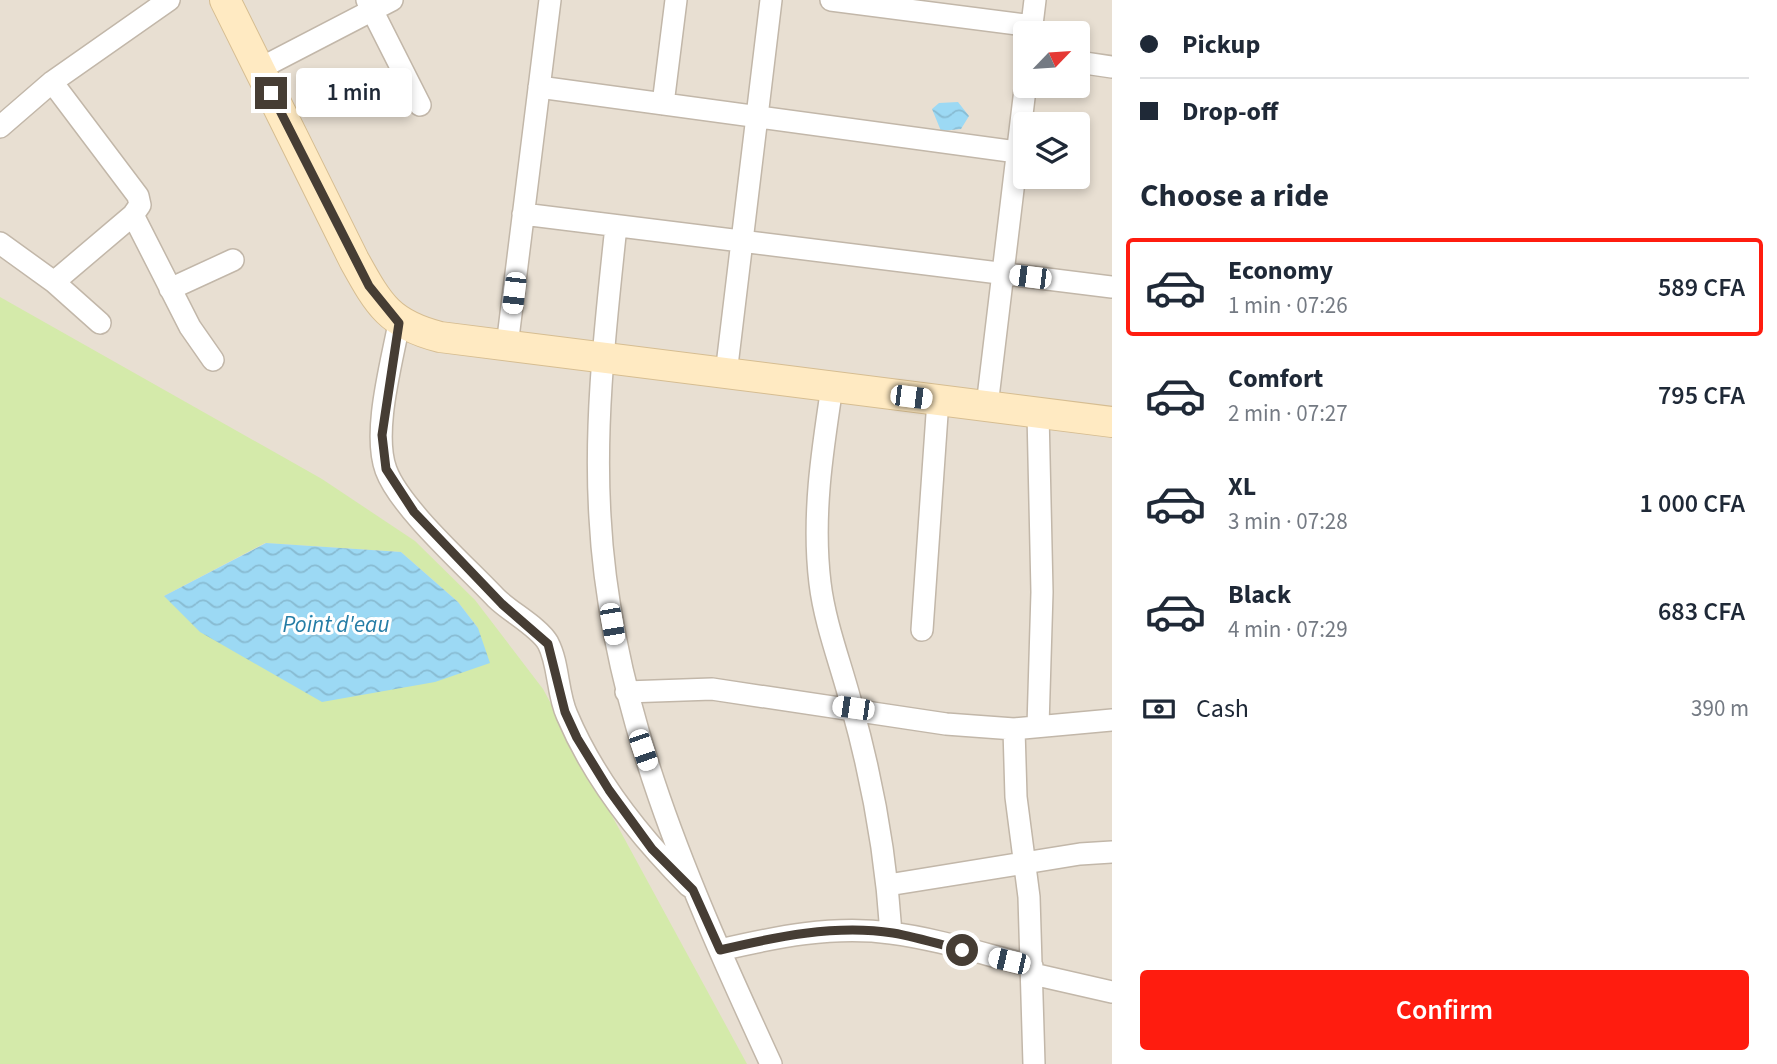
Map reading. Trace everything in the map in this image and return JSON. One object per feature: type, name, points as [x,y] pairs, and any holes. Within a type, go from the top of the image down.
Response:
[{"type":"street","points":[[0,127],[52,82],[169,0]]},
{"type":"street","points":[[225,0],[369,286],[399,323],[440,337],[1112,422]]},
{"type":"street","points":[[260,69],[369,5],[392,0]]},
{"type":"street","points":[[507,346],[550,0]]},
{"type":"street","points":[[663,104],[676,0]]},
{"type":"street","points":[[726,374],[771,0]]},
{"type":"street","points":[[831,0],[1013,26]]},
{"type":"street","points":[[1032,21],[1035,0]]},
{"type":"street","points":[[369,5],[420,105]]},
{"type":"street","points":[[1090,64],[1112,67]]},
{"type":"street","points":[[52,82],[138,197],[141,205],[133,215],[54,282]]},
{"type":"street","points":[[539,87],[1013,151]]},
{"type":"street","points":[[987,406],[1013,187]]},
{"type":"street","points":[[523,214],[1112,287]]},
{"type":"street","points":[[133,215],[170,289],[213,360]]},
{"type":"street","points":[[615,226],[603,359],[600,516],[609,602],[626,692],[693,890],[771,1064]]},
{"type":"street","points":[[0,243],[54,282],[100,323]]},
{"type":"street","points":[[170,289],[233,260]]},
{"type":"street","points":[[399,323],[382,435],[386,469],[414,512],[502,604],[548,644],[565,712],[577,738],[609,790],[652,849],[693,890]]},
{"type":"street","points":[[832,387],[821,456],[817,549],[820,586],[876,800],[888,885],[891,933]]},
{"type":"street","points":[[922,630],[938,400]]},
{"type":"street","points":[[1038,413],[1042,592],[1038,726]]},
{"type":"street","points":[[626,692],[712,689],[946,724],[1014,729],[1112,720]]},
{"type":"street","points":[[1014,729],[1016,797],[1026,865],[1034,1064]]},
{"type":"street","points":[[888,885],[1026,865],[1070,855],[1112,852]]},
{"type":"street","points":[[720,950],[786,935],[843,931],[891,933],[1112,992]]},
{"type":"shaded area","points":[[0,0],[1112,0],[1112,1064],[0,1064]]},
{"type":"green space","points":[[0,297],[322,479],[415,541],[475,600],[543,689],[747,1064],[0,1064]],"holes":[[[265,543],[401,552],[458,602],[478,628],[164,596]]]},
{"type":"water","points":[[958,102],[969,116],[961,129],[941,131],[932,109],[939,103]]},
{"type":"water","name":"Point d'eau","points":[[266,543],[401,552],[458,602],[478,628],[490,663],[435,682],[322,702],[200,632],[164,596]]},
{"type":"route","points":[[271,93],[354,260],[369,286],[399,323],[382,435],[386,469],[401,496],[414,512],[502,604],[548,644],[565,712],[577,738],[609,790],[652,849],[693,890],[720,950],[786,935],[843,931],[891,933],[962,950]]}]
